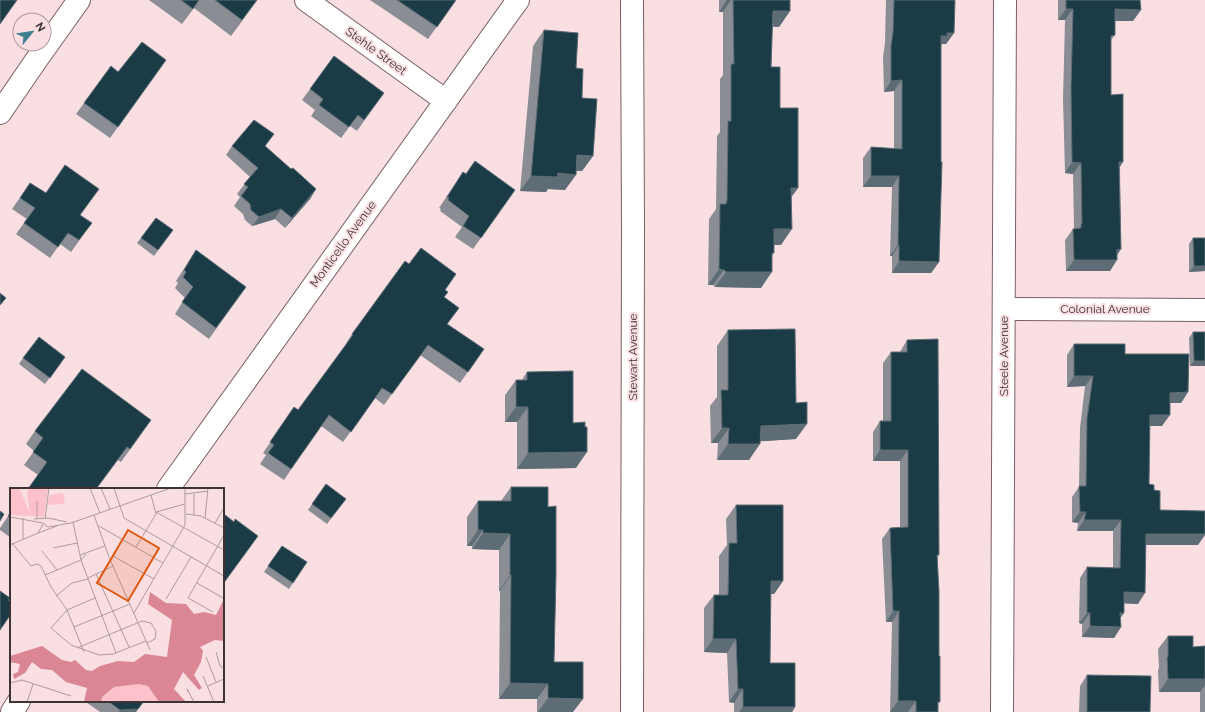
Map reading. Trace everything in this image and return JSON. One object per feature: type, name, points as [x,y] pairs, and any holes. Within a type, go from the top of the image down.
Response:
[{"type":"street","points":[[0,113],[79,0]]},
{"type":"street","name":"Stehle Street","points":[[306,0],[446,101]]},
{"type":"street","name":"Monticello Avenue","points":[[169,488],[518,0]]},
{"type":"street","name":"Steele Avenue","points":[[1002,712],[1005,0]]},
{"type":"street","name":"Stewart Avenue","points":[[632,2],[632,712]]},
{"type":"street","name":"Colonial Avenue","points":[[1004,309],[1205,310]]},
{"type":"street","points":[[12,712],[18,702]]},
{"type":"building","points":[[0,0],[17,0],[0,24]]},
{"type":"building","points":[[181,0],[199,0],[193,9]]},
{"type":"building","points":[[215,0],[257,0],[242,20]]},
{"type":"building","points":[[397,0],[456,0],[437,27]]},
{"type":"building","points":[[733,0],[790,0],[790,11],[773,11],[771,67],[780,67],[780,108],[798,108],[798,188],[791,188],[792,229],[774,229],[772,272],[726,272],[719,269],[720,204],[726,204],[727,200],[728,121],[731,121],[731,64],[734,64]]},
{"type":"building","points":[[894,0],[955,0],[954,33],[947,33],[947,36],[941,36],[942,162],[939,262],[899,261],[899,176],[871,176],[871,147],[902,149],[902,80],[891,81],[891,46]]},
{"type":"building","points":[[1066,0],[1140,0],[1141,10],[1115,9],[1115,35],[1111,36],[1111,95],[1123,94],[1123,162],[1119,162],[1121,249],[1117,250],[1117,260],[1074,260],[1073,229],[1081,228],[1082,224],[1081,163],[1072,162],[1071,88],[1073,9],[1066,9]]},
{"type":"building","points":[[544,30],[578,33],[576,68],[583,69],[582,98],[597,99],[593,156],[577,155],[576,175],[558,173],[557,177],[531,176]]},
{"type":"building","points":[[142,42],[166,60],[118,127],[84,103],[111,66],[118,72]]},
{"type":"building","points":[[334,56],[384,93],[364,120],[358,115],[349,127],[319,105],[323,99],[310,89]]},
{"type":"building","points":[[254,120],[274,134],[265,146],[291,169],[293,168],[316,189],[292,218],[281,209],[259,217],[251,210],[250,204],[241,196],[248,187],[244,184],[258,168],[232,146]]},
{"type":"building","points":[[475,161],[515,190],[481,238],[463,226],[469,216],[448,200],[449,198],[447,197],[463,172],[466,174]]},
{"type":"building","points":[[65,165],[99,189],[80,215],[92,223],[79,240],[68,233],[58,247],[24,223],[35,208],[20,198],[30,183],[46,193]]},
{"type":"building","points":[[156,218],[173,230],[158,250],[141,238]]},
{"type":"building","points":[[1193,238],[1205,238],[1205,266],[1194,266]]},
{"type":"building","points":[[421,248],[456,274],[445,290],[448,292],[444,297],[459,308],[447,324],[484,349],[468,372],[428,345],[392,394],[382,388],[351,432],[329,415],[291,469],[268,453],[274,445],[270,442],[294,407],[298,410],[405,261],[409,264]]},
{"type":"building","points":[[196,250],[246,287],[216,328],[182,302],[193,287],[183,277],[186,272],[184,270]]},
{"type":"building","points":[[0,293],[6,298],[0,305]]},
{"type":"building","points":[[795,329],[796,403],[807,402],[807,424],[761,426],[760,444],[728,444],[729,428],[722,428],[721,390],[728,390],[728,330]]},
{"type":"building","points":[[1193,332],[1205,332],[1205,361],[1194,361]]},
{"type":"building","points":[[39,337],[65,357],[50,378],[23,358]]},
{"type":"building","points":[[938,339],[939,555],[937,555],[939,591],[940,702],[938,702],[938,712],[916,712],[916,701],[898,701],[899,611],[893,611],[890,528],[908,527],[908,450],[880,450],[880,421],[891,421],[891,352],[907,352],[907,340]]},
{"type":"building","points":[[1074,344],[1125,344],[1125,354],[1189,354],[1188,392],[1170,393],[1170,415],[1150,415],[1149,484],[1154,485],[1154,490],[1160,491],[1160,510],[1205,511],[1205,534],[1146,534],[1145,593],[1124,592],[1124,613],[1120,613],[1121,627],[1090,626],[1090,613],[1087,613],[1087,567],[1120,568],[1121,520],[1084,520],[1086,512],[1080,512],[1079,486],[1086,486],[1087,418],[1093,376],[1074,376]]},
{"type":"building","points":[[82,369],[151,420],[130,449],[127,447],[97,488],[29,488],[47,462],[33,452],[43,438],[35,431]]},
{"type":"building","points":[[573,371],[573,423],[585,422],[585,427],[587,427],[587,452],[528,453],[528,407],[516,407],[516,380],[527,380],[527,372]]},
{"type":"building","points":[[326,484],[346,499],[331,518],[312,504]]},
{"type":"building","points":[[511,487],[548,487],[548,507],[556,506],[554,662],[583,662],[583,699],[548,698],[548,684],[510,683],[510,534],[483,533],[483,530],[478,530],[478,501],[511,501]]},
{"type":"building","points":[[736,505],[783,505],[783,581],[771,581],[770,663],[795,663],[795,707],[743,707],[743,689],[738,689],[736,639],[713,639],[714,595],[728,595],[729,543],[737,543]]},
{"type":"building","points":[[0,511],[4,514],[0,521]]},
{"type":"building","points":[[224,514],[234,522],[235,519],[258,536],[224,583]]},
{"type":"building","points":[[282,546],[307,562],[293,583],[268,566]]},
{"type":"building","points":[[0,591],[10,598],[8,600],[10,601],[10,615],[0,630]]},
{"type":"building","points":[[1168,636],[1193,636],[1193,647],[1205,646],[1205,679],[1168,679]]},
{"type":"building","points":[[1087,675],[1151,676],[1150,712],[1087,712]]},
{"type":"building","points":[[109,702],[143,702],[138,709],[120,710]]}]
